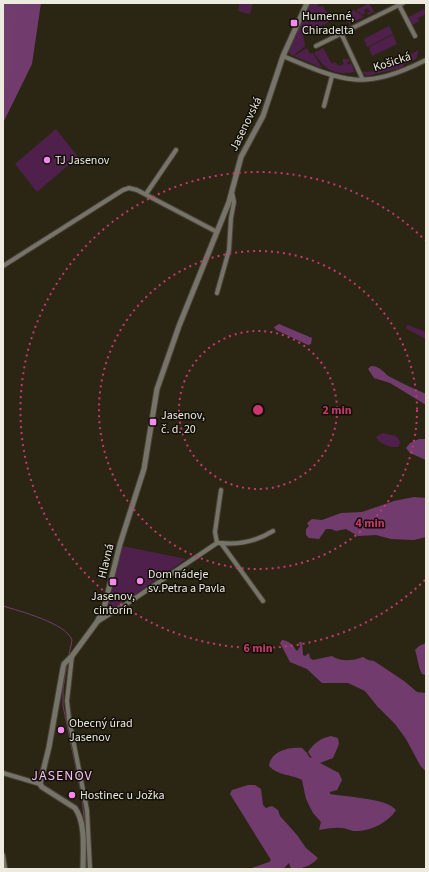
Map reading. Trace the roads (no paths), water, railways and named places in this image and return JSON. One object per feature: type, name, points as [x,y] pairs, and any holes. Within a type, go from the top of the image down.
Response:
[{"type":"street","name":"Jasenovská","points":[[216,235],[232,190],[239,162],[263,116],[283,56],[307,3]]},
{"type":"street","name":"Košická","points":[[401,4],[415,36]]},
{"type":"street","points":[[316,46],[401,4]]},
{"type":"street","name":"Košická","points":[[341,33],[363,80]]},
{"type":"street","name":"Košická","points":[[283,56],[332,76],[363,80],[397,73],[426,60]]},
{"type":"street","points":[[324,106],[332,76]]},
{"type":"street","points":[[146,194],[176,150]]},
{"type":"street","points":[[3,266],[123,190],[129,188],[146,194],[216,235]]},
{"type":"street","points":[[217,293],[230,250],[231,218],[234,202],[232,190]]},
{"type":"street","name":"Hlavná","points":[[40,784],[65,663],[97,622],[104,608],[120,544],[144,470],[157,389],[184,314],[216,235]]},
{"type":"street","points":[[221,490],[214,532],[219,543],[264,601]]},
{"type":"street","points":[[97,622],[219,543],[233,544],[249,542],[273,531]]},
{"type":"street","points":[[104,608],[104,613],[108,616]]},
{"type":"street","points":[[71,657],[67,687],[67,709],[83,811],[90,869]]},
{"type":"street","points":[[3,774],[40,784],[42,787],[75,808],[83,811]]},
{"type":"street","points":[[83,811],[83,869]]},
{"type":"street","points":[[3,855],[5,868]]},
{"type":"waterway","points":[[3,606],[41,618],[61,628],[72,640],[69,655]]},
{"type":"waterway","points":[[67,664],[63,689],[63,706],[82,797],[85,828]]},
{"type":"waterway","points":[[86,854],[86,869]]},
{"type":"place","name":"Humenné, Chiradelta","points":[[294,23]]},
{"type":"place","name":"TJ Jasenov","points":[[47,160]]},
{"type":"place","name":"Jasenov, č. d. 20","points":[[153,422]]},
{"type":"place","name":"Dom nádeje sv.Petra a Pavla","points":[[140,581]]},
{"type":"place","name":"Jasenov, cintorín","points":[[113,582]]},
{"type":"place","name":"Obecný úrad Jasenov","points":[[61,730]]},
{"type":"place","name":"Hostinec u Jožka","points":[[72,795]]},
{"type":"district","name":"JASENOV","points":[[62,776]]}]
